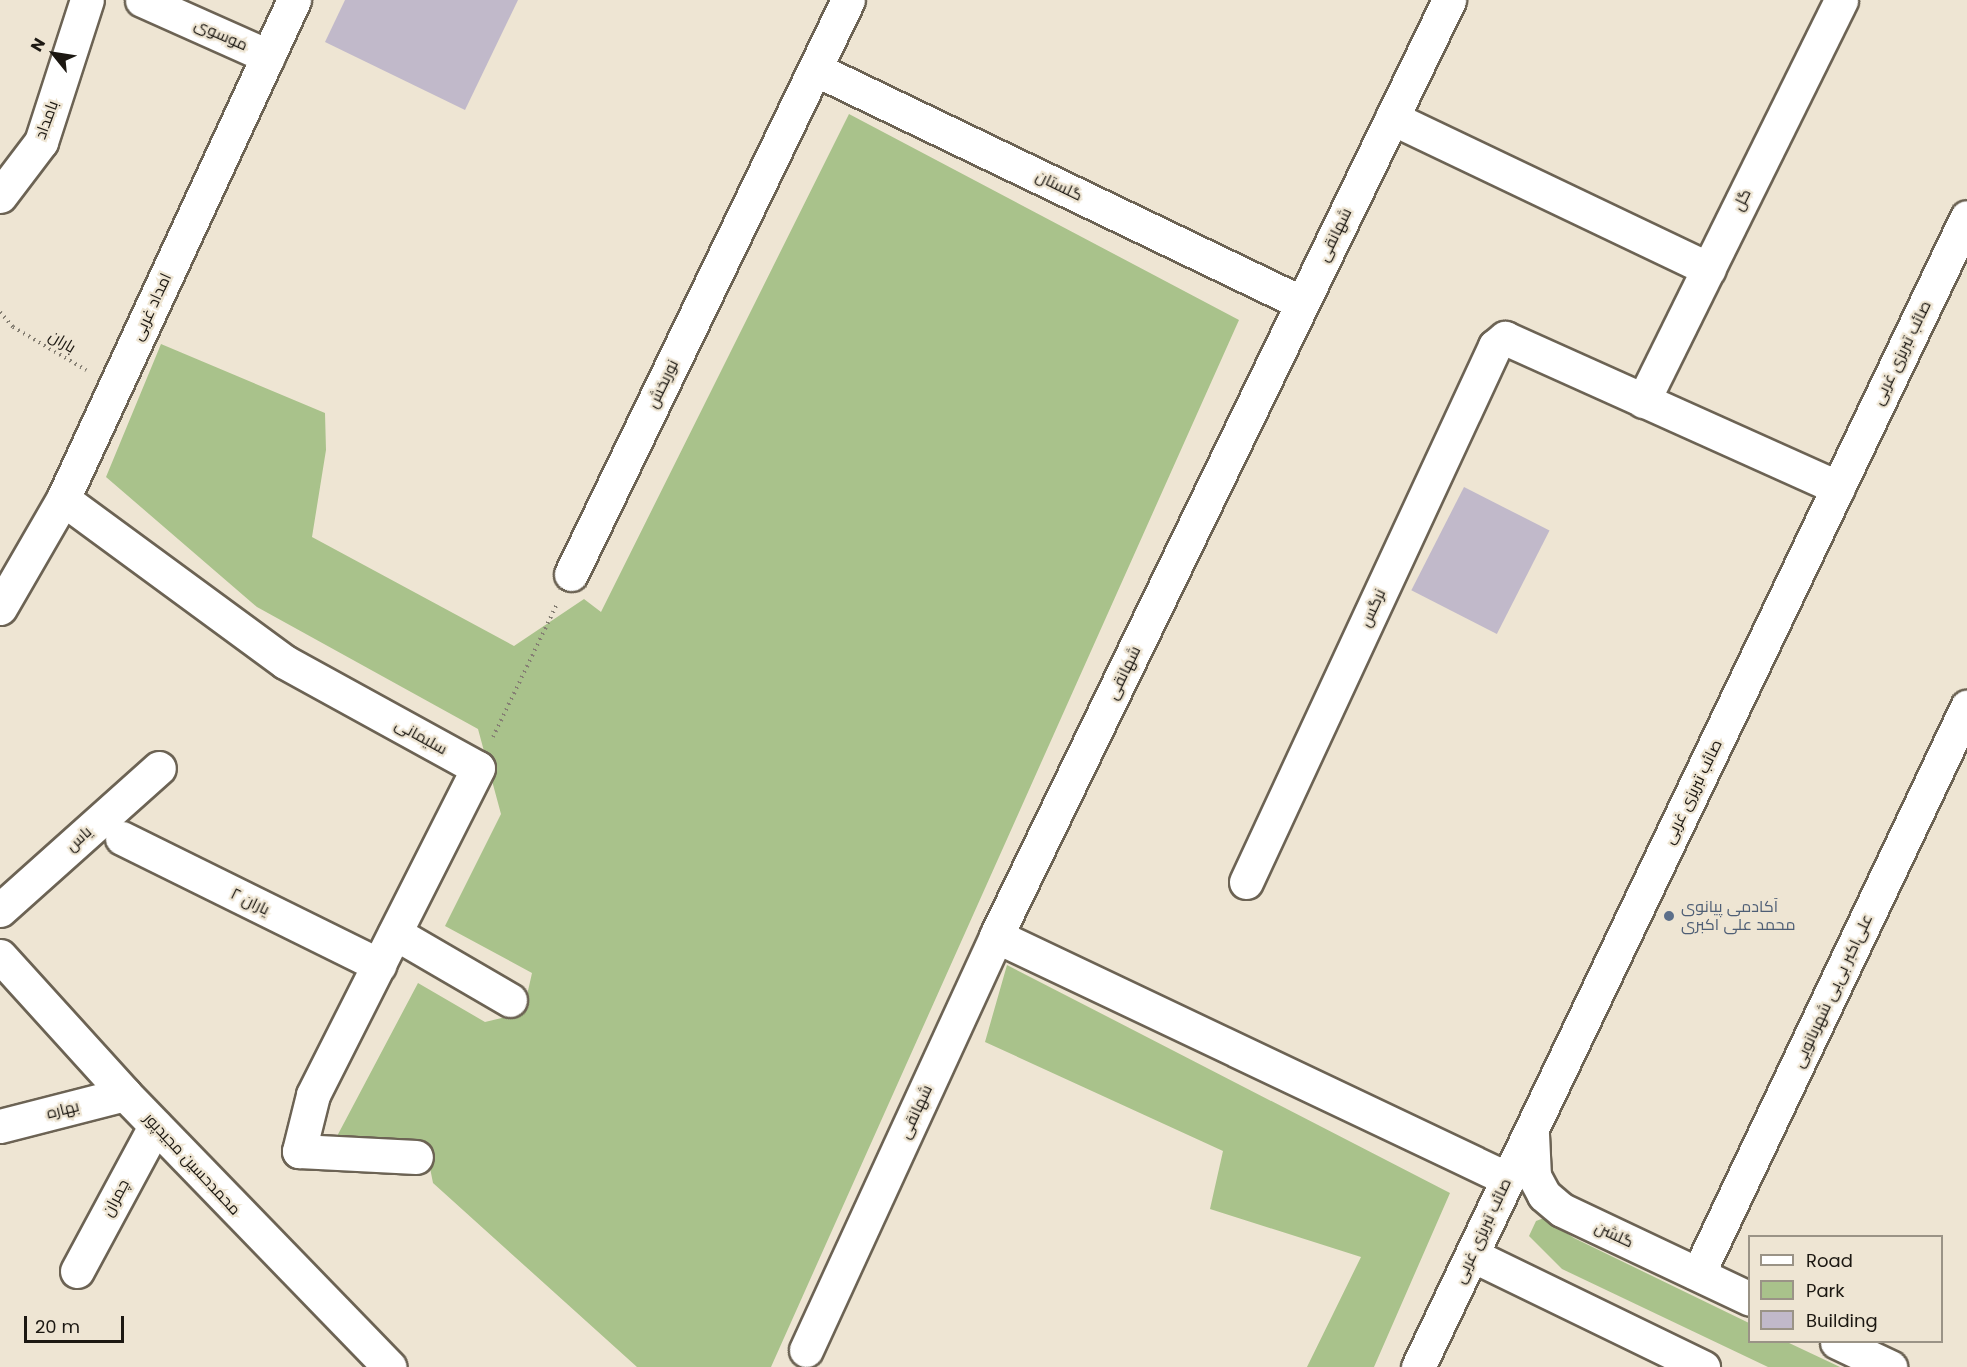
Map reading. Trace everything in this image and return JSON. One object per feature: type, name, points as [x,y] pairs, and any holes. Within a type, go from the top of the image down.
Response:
[{"type":"street","name":"بامداد","points":[[0,196],[41,142],[87,0]]},
{"type":"street","name":"موسوی","points":[[142,0],[268,56]]},
{"type":"street","name":"امداد غربی","points":[[0,608],[63,499],[294,0]]},
{"type":"street","name":"نوربخش","points":[[571,574],[848,0]]},
{"type":"street","name":"شهانقی","points":[[806,1350],[996,936],[1449,0]]},
{"type":"street","name":"گل","points":[[1643,401],[1841,0]]},
{"type":"street","name":"گلستان","points":[[815,69],[1302,303]]},
{"type":"street","points":[[1392,118],[1709,269]]},
{"type":"street","name":"صائب تبریزی غربی","points":[[1418,1367],[1967,217]]},
{"type":"street","name":"نرگس","points":[[1246,882],[1495,346],[1505,338],[1643,401]]},
{"type":"street","points":[[1643,401],[1838,488]]},
{"type":"street","name":"سلیمانی","points":[[63,499],[285,662],[478,768]]},
{"type":"street","name":"علی‌اکبر بی‌بی شهربانویی","points":[[1698,1274],[1967,707]]},
{"type":"street","name":"یاس","points":[[0,910],[159,768]]},
{"type":"street","points":[[416,1157],[299,1151],[313,1095],[478,768]]},
{"type":"street","name":"یاران ٢","points":[[122,838],[379,964]]},
{"type":"street","points":[[394,933],[510,1000]]},
{"type":"street","points":[[996,936],[1508,1179]]},
{"type":"street","name":"محمدحسین مجیدپور","points":[[0,956],[155,1126],[390,1367]]},
{"type":"street","name":"بهاره","points":[[0,1126],[125,1094]]},
{"type":"street","name":"چمران","points":[[77,1271],[155,1126]]},
{"type":"street","name":"گلشن","points":[[1532,1129],[1534,1176],[1544,1196],[1562,1210],[1748,1299]]},
{"type":"street","points":[[1472,1255],[1703,1367]]},
{"type":"street","points":[[1842,1343],[1890,1367]]},
{"type":"path","name":"باران","points":[[0,312],[13,327],[115,387]]},
{"type":"path","points":[[478,768],[571,574]]},
{"type":"green space","points":[[849,114],[1239,320],[771,1367],[637,1367],[433,1183],[426,1148],[335,1140],[418,983],[485,1022],[523,1013],[532,973],[445,926],[501,814],[478,729],[257,607],[106,477],[161,344],[325,413],[326,450],[312,537],[514,646],[584,599],[601,612]]},
{"type":"green space","points":[[1007,965],[1450,1193],[1374,1367],[1307,1367],[1361,1257],[1210,1209],[1223,1151],[985,1042]]},
{"type":"green space","points":[[1544,1218],[1574,1238],[1748,1323],[1748,1343],[1789,1343],[1840,1367],[1768,1367],[1562,1269],[1529,1236],[1536,1221]]},
{"type":"building","points":[[345,0],[518,0],[465,110],[325,42]]},
{"type":"building","points":[[1464,487],[1550,531],[1497,634],[1411,590]]},
{"type":"place","name":"آکادمی پیانوی محمد علی‌ اکبری","points":[[1669,916]]}]
